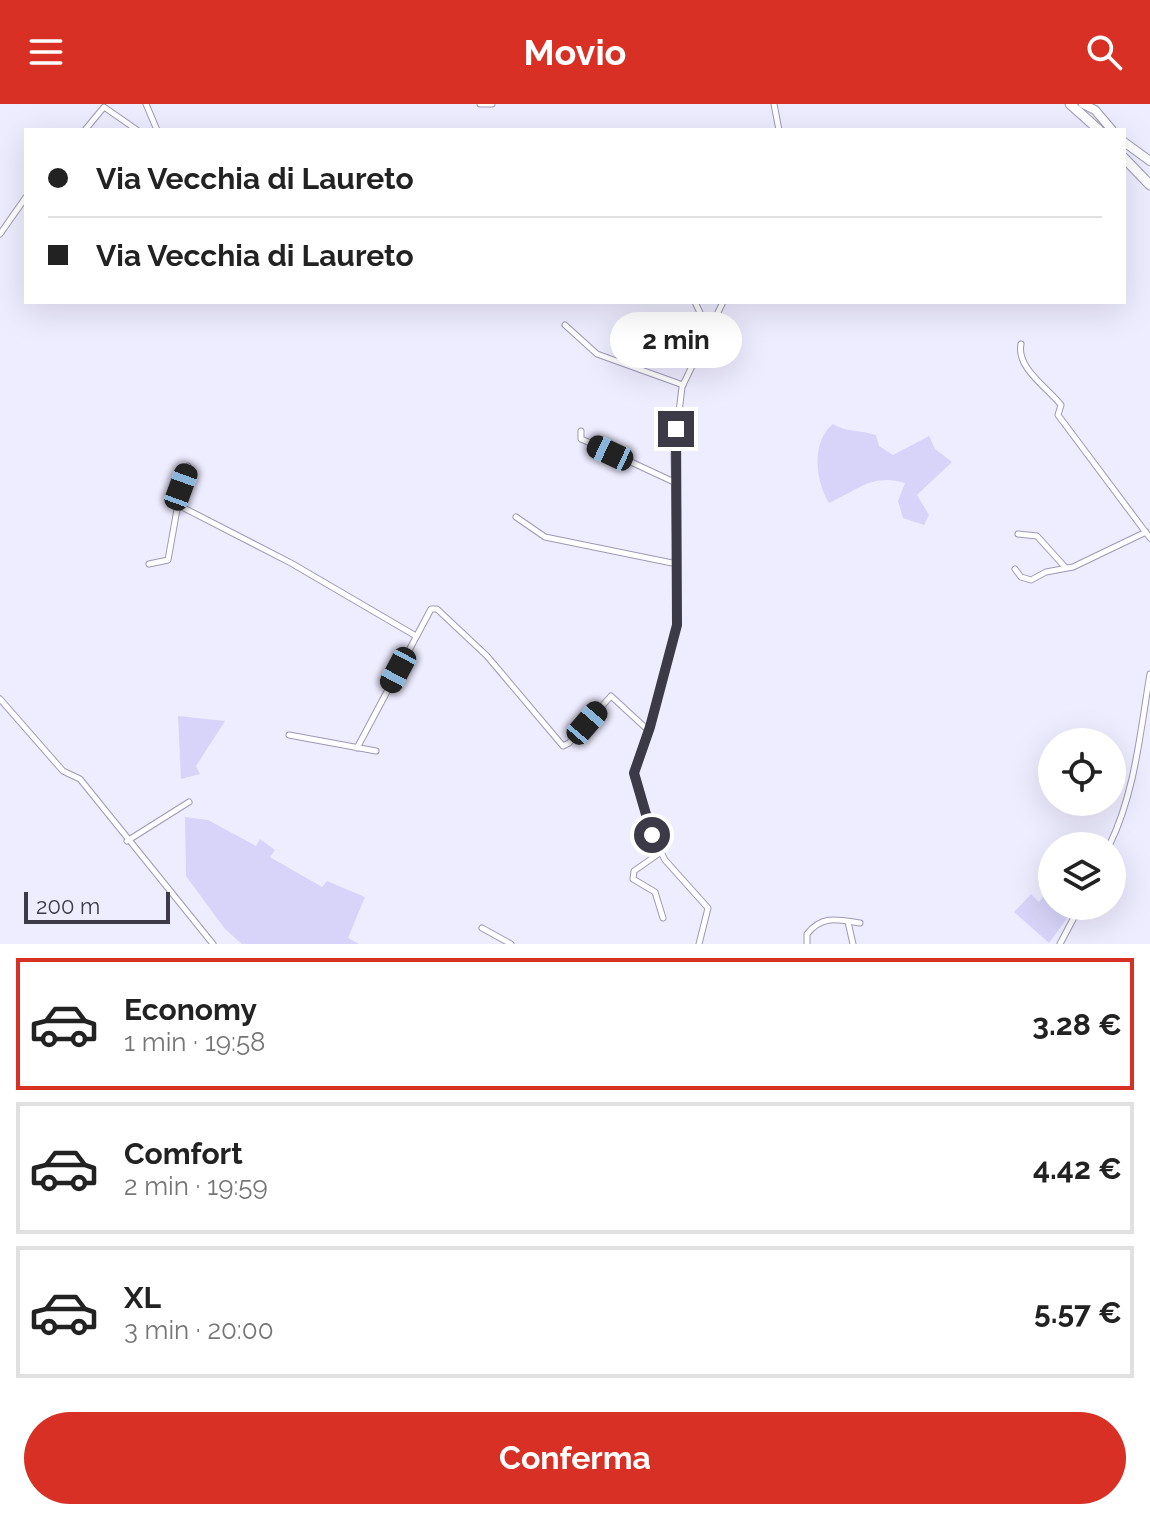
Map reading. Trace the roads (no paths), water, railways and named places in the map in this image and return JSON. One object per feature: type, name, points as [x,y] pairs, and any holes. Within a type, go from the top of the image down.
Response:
[{"type":"main road","points":[[1060,104],[1080,108],[1097,128]]},
{"type":"main road","points":[[1126,160],[1150,185]]},
{"type":"street","points":[[146,104],[156,128]]},
{"type":"street","points":[[480,104],[492,104]]},
{"type":"street","points":[[774,104],[779,128]]},
{"type":"street","points":[[87,128],[104,107],[134,128]]},
{"type":"street","points":[[1080,108],[1095,110],[1110,128]]},
{"type":"street","points":[[1126,143],[1150,161]]},
{"type":"street","points":[[0,234],[24,200]]},
{"type":"street","points":[[696,304],[708,331]]},
{"type":"street","points":[[699,944],[708,908],[661,852],[652,835],[634,773],[649,731],[677,625],[674,454],[683,385],[722,304]]},
{"type":"street","points":[[565,325],[597,354],[683,385]]},
{"type":"street","points":[[1015,569],[1021,577],[1031,580],[1148,535],[1058,415],[1061,405],[1020,357],[1021,344]]},
{"type":"street","points":[[581,431],[581,439],[674,482]]},
{"type":"street","points":[[149,564],[168,560],[188,466]]},
{"type":"street","points":[[178,505],[291,563],[416,636]]},
{"type":"street","points":[[516,517],[545,537],[677,564]]},
{"type":"street","points":[[1018,534],[1037,536],[1066,568]]},
{"type":"street","points":[[357,748],[428,611],[437,609],[487,656],[563,746],[611,696],[649,731]]},
{"type":"street","points":[[1116,832],[1126,812],[1132,788],[1134,754],[1150,674]]},
{"type":"street","points":[[0,699],[63,771],[80,779],[213,944]]},
{"type":"street","points":[[289,735],[376,751]]},
{"type":"street","points":[[127,841],[189,802]]},
{"type":"street","points":[[661,852],[634,871],[633,879],[655,892],[663,918]]},
{"type":"street","points":[[807,944],[807,934],[811,928],[834,917],[860,923]]},
{"type":"street","points":[[1060,944],[1073,920]]},
{"type":"street","points":[[847,921],[853,944]]},
{"type":"street","points":[[482,928],[511,944]]}]
